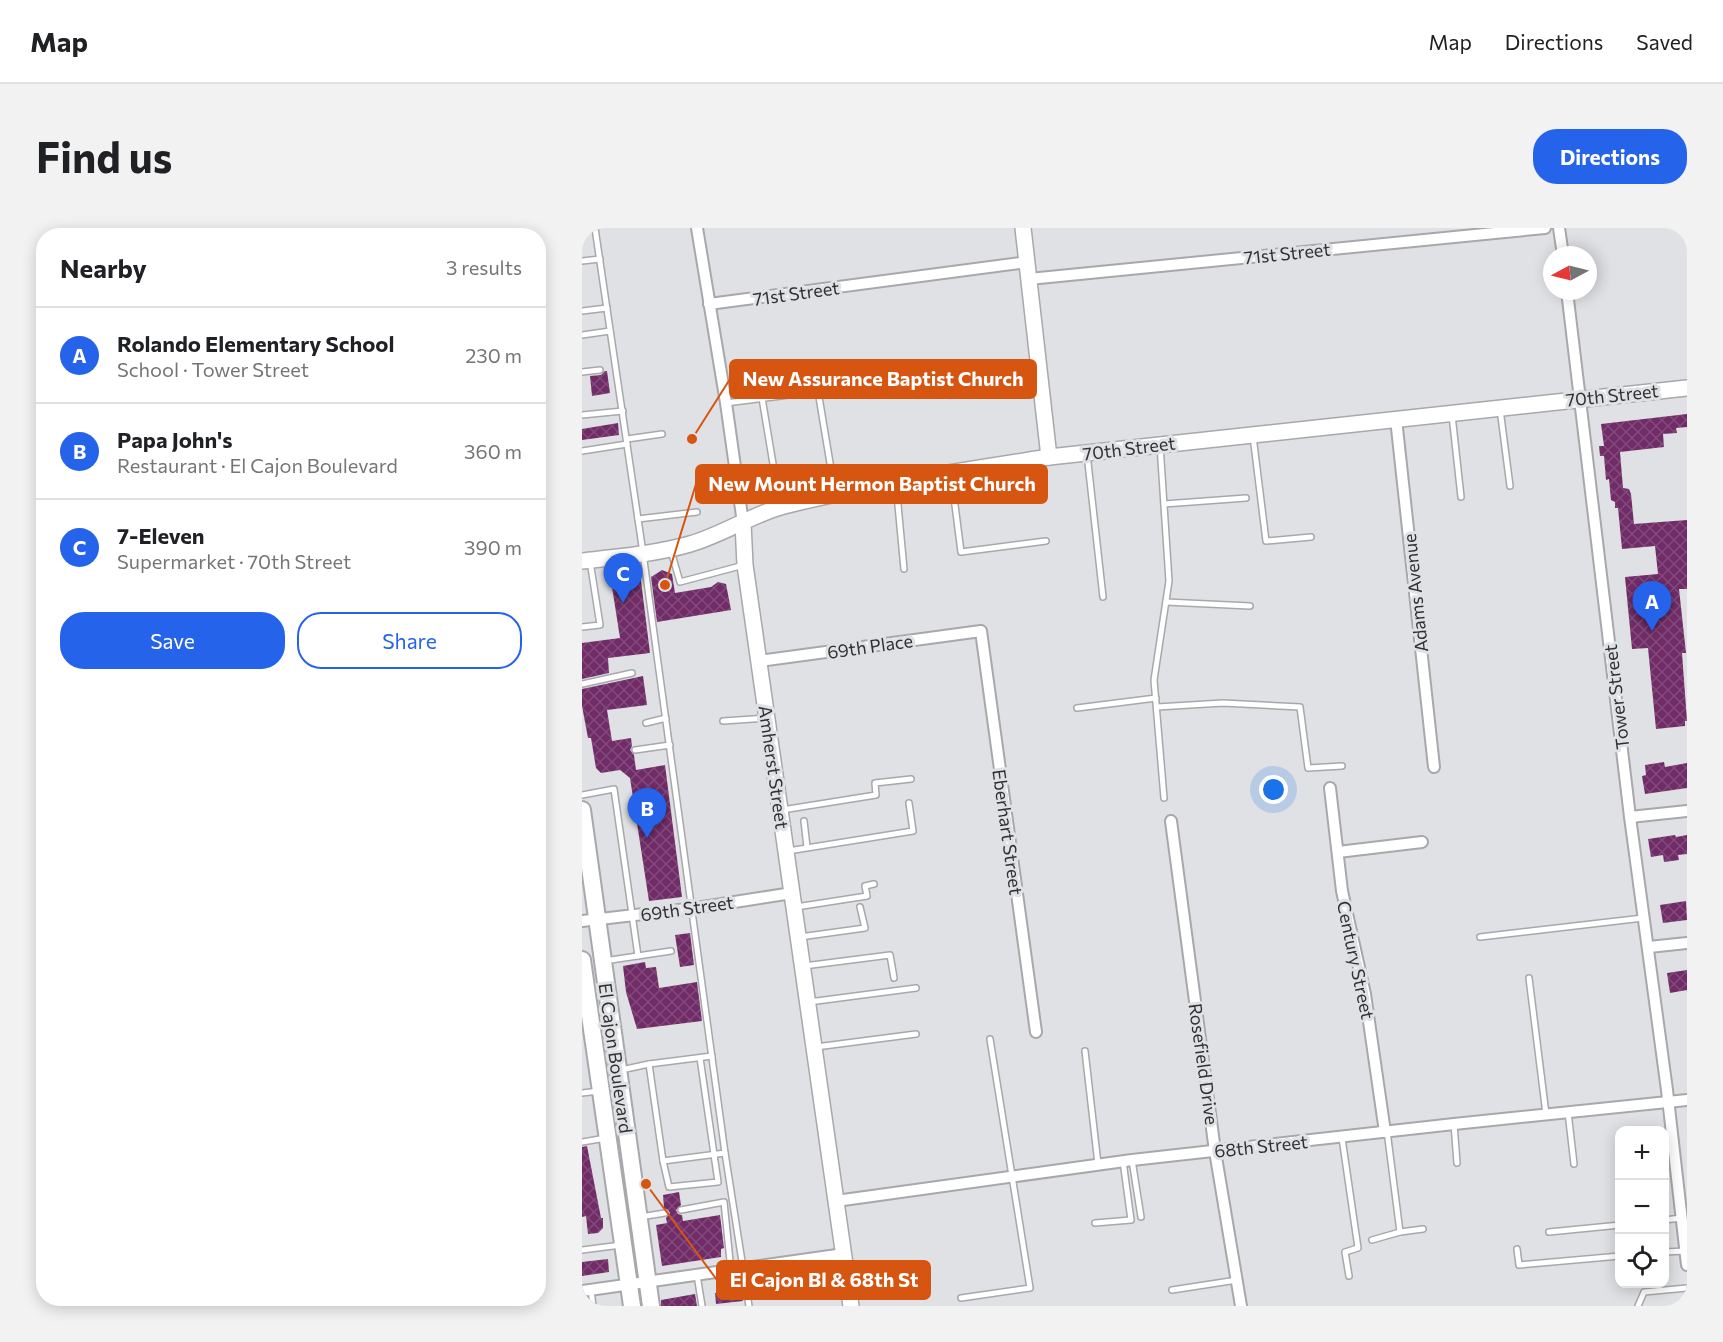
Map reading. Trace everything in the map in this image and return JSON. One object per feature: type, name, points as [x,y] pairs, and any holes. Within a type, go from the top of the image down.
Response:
[{"type":"main road","points":[[1023,228],[1049,457]]},
{"type":"main road","name":"70th Street","points":[[586,561],[691,544],[780,507],[835,494],[1049,457],[1687,388]]},
{"type":"main road","name":"Amherst Street","points":[[743,523],[745,565],[851,1306]]},
{"type":"main road","name":"El Cajon Boulevard","points":[[582,810],[589,920],[603,961],[651,1306]]},
{"type":"main road","name":"El Cajon Boulevard","points":[[582,960],[586,1013],[601,1091],[632,1306]]},
{"type":"street","name":"Amherst Street","points":[[697,228],[743,523]]},
{"type":"street","name":"71st Street","points":[[1029,279],[1545,228]]},
{"type":"street","points":[[1559,228],[1562,246]]},
{"type":"street","name":"71st Street","points":[[709,304],[1027,262]]},
{"type":"street","name":"Tower Street","points":[[1568,300],[1630,817],[1669,1102],[1687,1265]]},
{"type":"street","name":"Adams Avenue","points":[[1396,419],[1434,767]]},
{"type":"street","name":"69th Place","points":[[759,661],[981,631]]},
{"type":"street","name":"Eberhart Street","points":[[981,631],[1036,1032]]},
{"type":"street","name":"Century Street","points":[[1330,788],[1342,891],[1365,994],[1386,1132]]},
{"type":"street","points":[[1630,817],[1687,811]]},
{"type":"street","name":"Rosefield Drive","points":[[1172,821],[1215,1151],[1241,1306]]},
{"type":"street","points":[[1338,852],[1422,842]]},
{"type":"street","name":"69th Street","points":[[589,920],[793,900]]},
{"type":"street","points":[[1649,947],[1687,943]]},
{"type":"street","name":"68th Street","points":[[836,1201],[1098,1164],[1687,1100]]},
{"type":"street","points":[[586,1290],[844,1254]]},
{"type":"lane","points":[[595,228],[644,553],[725,1153],[748,1306]]},
{"type":"lane","points":[[582,261],[600,259]]},
{"type":"lane","points":[[582,311],[607,308]]},
{"type":"lane","points":[[582,335],[610,331]]},
{"type":"lane","points":[[726,403],[1039,363]]},
{"type":"lane","points":[[582,372],[600,370]]},
{"type":"lane","points":[[818,391],[835,494]]},
{"type":"lane","points":[[762,398],[780,507]]},
{"type":"lane","points":[[1500,407],[1510,486]]},
{"type":"lane","points":[[582,415],[622,411]]},
{"type":"lane","points":[[1452,413],[1461,497]]},
{"type":"lane","points":[[582,451],[662,434]]},
{"type":"lane","points":[[1253,434],[1266,541],[1311,537]]},
{"type":"lane","points":[[1160,444],[1169,581],[1155,680],[1164,798]]},
{"type":"lane","points":[[1087,453],[1103,597]]},
{"type":"lane","points":[[950,473],[961,552],[1046,540]]},
{"type":"lane","points":[[896,482],[904,569]]},
{"type":"lane","points":[[1164,504],[1246,498]]},
{"type":"lane","points":[[639,519],[697,512]]},
{"type":"lane","points":[[670,548],[680,582],[745,565]]},
{"type":"lane","points":[[582,627],[600,625],[586,561]]},
{"type":"lane","points":[[1166,602],[1250,606]]},
{"type":"lane","points":[[582,684],[632,673]]},
{"type":"lane","points":[[1077,708],[1156,698]]},
{"type":"lane","points":[[1157,707],[1223,703],[1300,707],[1308,768],[1342,766]]},
{"type":"lane","points":[[646,723],[666,718]]},
{"type":"lane","points":[[723,721],[767,718]]},
{"type":"lane","points":[[635,750],[670,745]]},
{"type":"lane","points":[[780,811],[876,795],[875,783],[911,779]]},
{"type":"lane","points":[[582,795],[614,789],[638,956]]},
{"type":"lane","points":[[786,852],[912,831],[909,803]]},
{"type":"lane","points":[[804,821],[807,847]]},
{"type":"lane","points":[[793,900],[867,896],[866,886],[874,884]]},
{"type":"lane","points":[[798,937],[865,928],[860,907]]},
{"type":"lane","points":[[1480,937],[1645,918]]},
{"type":"lane","points":[[603,961],[671,951]]},
{"type":"lane","points":[[802,966],[890,955],[894,978]]},
{"type":"lane","points":[[1529,978],[1546,1114]]},
{"type":"lane","points":[[808,1002],[916,988]]},
{"type":"lane","points":[[814,1047],[916,1034]]},
{"type":"lane","points":[[961,1298],[1030,1288],[990,1039]]},
{"type":"lane","points":[[1085,1051],[1098,1164]]},
{"type":"lane","points":[[618,1071],[648,1064],[712,1056]]},
{"type":"lane","points":[[648,1064],[669,1187],[718,1182],[700,1058]]},
{"type":"lane","points":[[582,1093],[601,1091]]},
{"type":"lane","points":[[1568,1112],[1574,1164]]},
{"type":"lane","points":[[1454,1124],[1457,1162]]},
{"type":"lane","points":[[1386,1132],[1400,1232]]},
{"type":"lane","points":[[582,1142],[607,1138]]},
{"type":"lane","points":[[1342,1138],[1358,1248],[1345,1252],[1349,1276]]},
{"type":"lane","points":[[663,1161],[725,1153]]},
{"type":"lane","points":[[1127,1161],[1141,1217]]},
{"type":"lane","points":[[1095,1222],[1131,1220],[1127,1161]]},
{"type":"lane","points":[[681,1210],[724,1202],[731,1271]]},
{"type":"lane","points":[[639,1217],[665,1213]]},
{"type":"lane","points":[[1669,1220],[1682,1218]]},
{"type":"lane","points":[[1550,1232],[1615,1226]]},
{"type":"lane","points":[[1372,1240],[1400,1232],[1423,1229]]},
{"type":"lane","points":[[582,1250],[623,1245]]},
{"type":"lane","points":[[1516,1249],[1519,1265],[1615,1256]]},
{"type":"lane","points":[[1669,1252],[1686,1251]]},
{"type":"lane","points":[[697,1275],[702,1306]]},
{"type":"lane","points":[[1172,1290],[1237,1280]]},
{"type":"lane","points":[[1638,1306],[1644,1293],[1687,1288]]},
{"type":"lane","points":[[586,1290],[593,1306]]},
{"type":"building","points":[[607,371],[610,393],[592,396],[590,376],[601,375]]},
{"type":"building","points":[[1687,414],[1687,427],[1676,428],[1677,433],[1663,434],[1664,447],[1620,452],[1623,488],[1629,489],[1631,494],[1634,524],[1687,520],[1687,589],[1679,589],[1686,653],[1682,653],[1687,721],[1685,721],[1685,726],[1656,729],[1648,648],[1632,649],[1625,577],[1658,574],[1655,546],[1622,549],[1618,508],[1615,508],[1615,502],[1611,500],[1604,456],[1600,456],[1599,446],[1604,446],[1601,424]]},
{"type":"building","points":[[618,423],[619,435],[582,440],[582,429]]},
{"type":"building","points":[[662,570],[672,574],[675,593],[711,587],[718,582],[726,584],[731,610],[657,622],[651,577]]},
{"type":"building","points":[[640,573],[650,653],[608,658],[609,673],[582,679],[582,643],[620,638],[612,587],[620,586],[619,577]]},
{"type":"building","points":[[643,676],[647,705],[607,710],[612,741],[631,738],[630,750],[634,755],[636,770],[665,765],[682,897],[649,901],[630,778],[620,770],[601,773],[596,768],[582,706],[582,689]]},
{"type":"building","points":[[1664,762],[1665,767],[1687,763],[1687,788],[1645,794],[1642,776],[1646,775],[1645,765]]},
{"type":"building","points":[[1675,835],[1676,837],[1687,835],[1687,854],[1678,855],[1679,860],[1664,862],[1663,855],[1651,857],[1648,839]]},
{"type":"building","points":[[1686,901],[1687,920],[1663,923],[1660,905]]},
{"type":"building","points":[[690,933],[694,965],[680,967],[675,935]]},
{"type":"building","points":[[645,962],[646,968],[656,967],[659,988],[697,982],[702,1021],[637,1029],[626,992],[623,966]]},
{"type":"building","points":[[1687,970],[1687,990],[1670,993],[1667,973]]},
{"type":"building","points":[[587,1146],[601,1218],[603,1218],[603,1228],[598,1233],[588,1234],[586,1216],[582,1217],[582,1147]]},
{"type":"building","points":[[679,1192],[681,1205],[676,1210],[682,1215],[683,1221],[720,1215],[724,1248],[721,1249],[721,1257],[662,1266],[656,1225],[667,1223],[666,1218],[670,1213],[664,1208],[663,1195]]},
{"type":"building","points":[[608,1259],[609,1272],[582,1276],[582,1262]]},
{"type":"building","points":[[737,1288],[737,1291],[741,1290],[743,1301],[716,1304],[715,1293],[719,1293],[719,1290]]},
{"type":"building","points":[[695,1294],[697,1306],[661,1306],[661,1300]]},
{"type":"place","name":"New Assurance Baptist Church","points":[[692,439]]},
{"type":"place","name":"New Mount Hermon Baptist Church","points":[[665,585]]},
{"type":"place","name":"7-Eleven","points":[[623,603]]},
{"type":"place","name":"Rolando Elementary School","points":[[1652,631]]},
{"type":"place","name":"Papa John's","points":[[647,838]]},
{"type":"place","name":"El Cajon Bl & 68th St","points":[[646,1184]]}]
